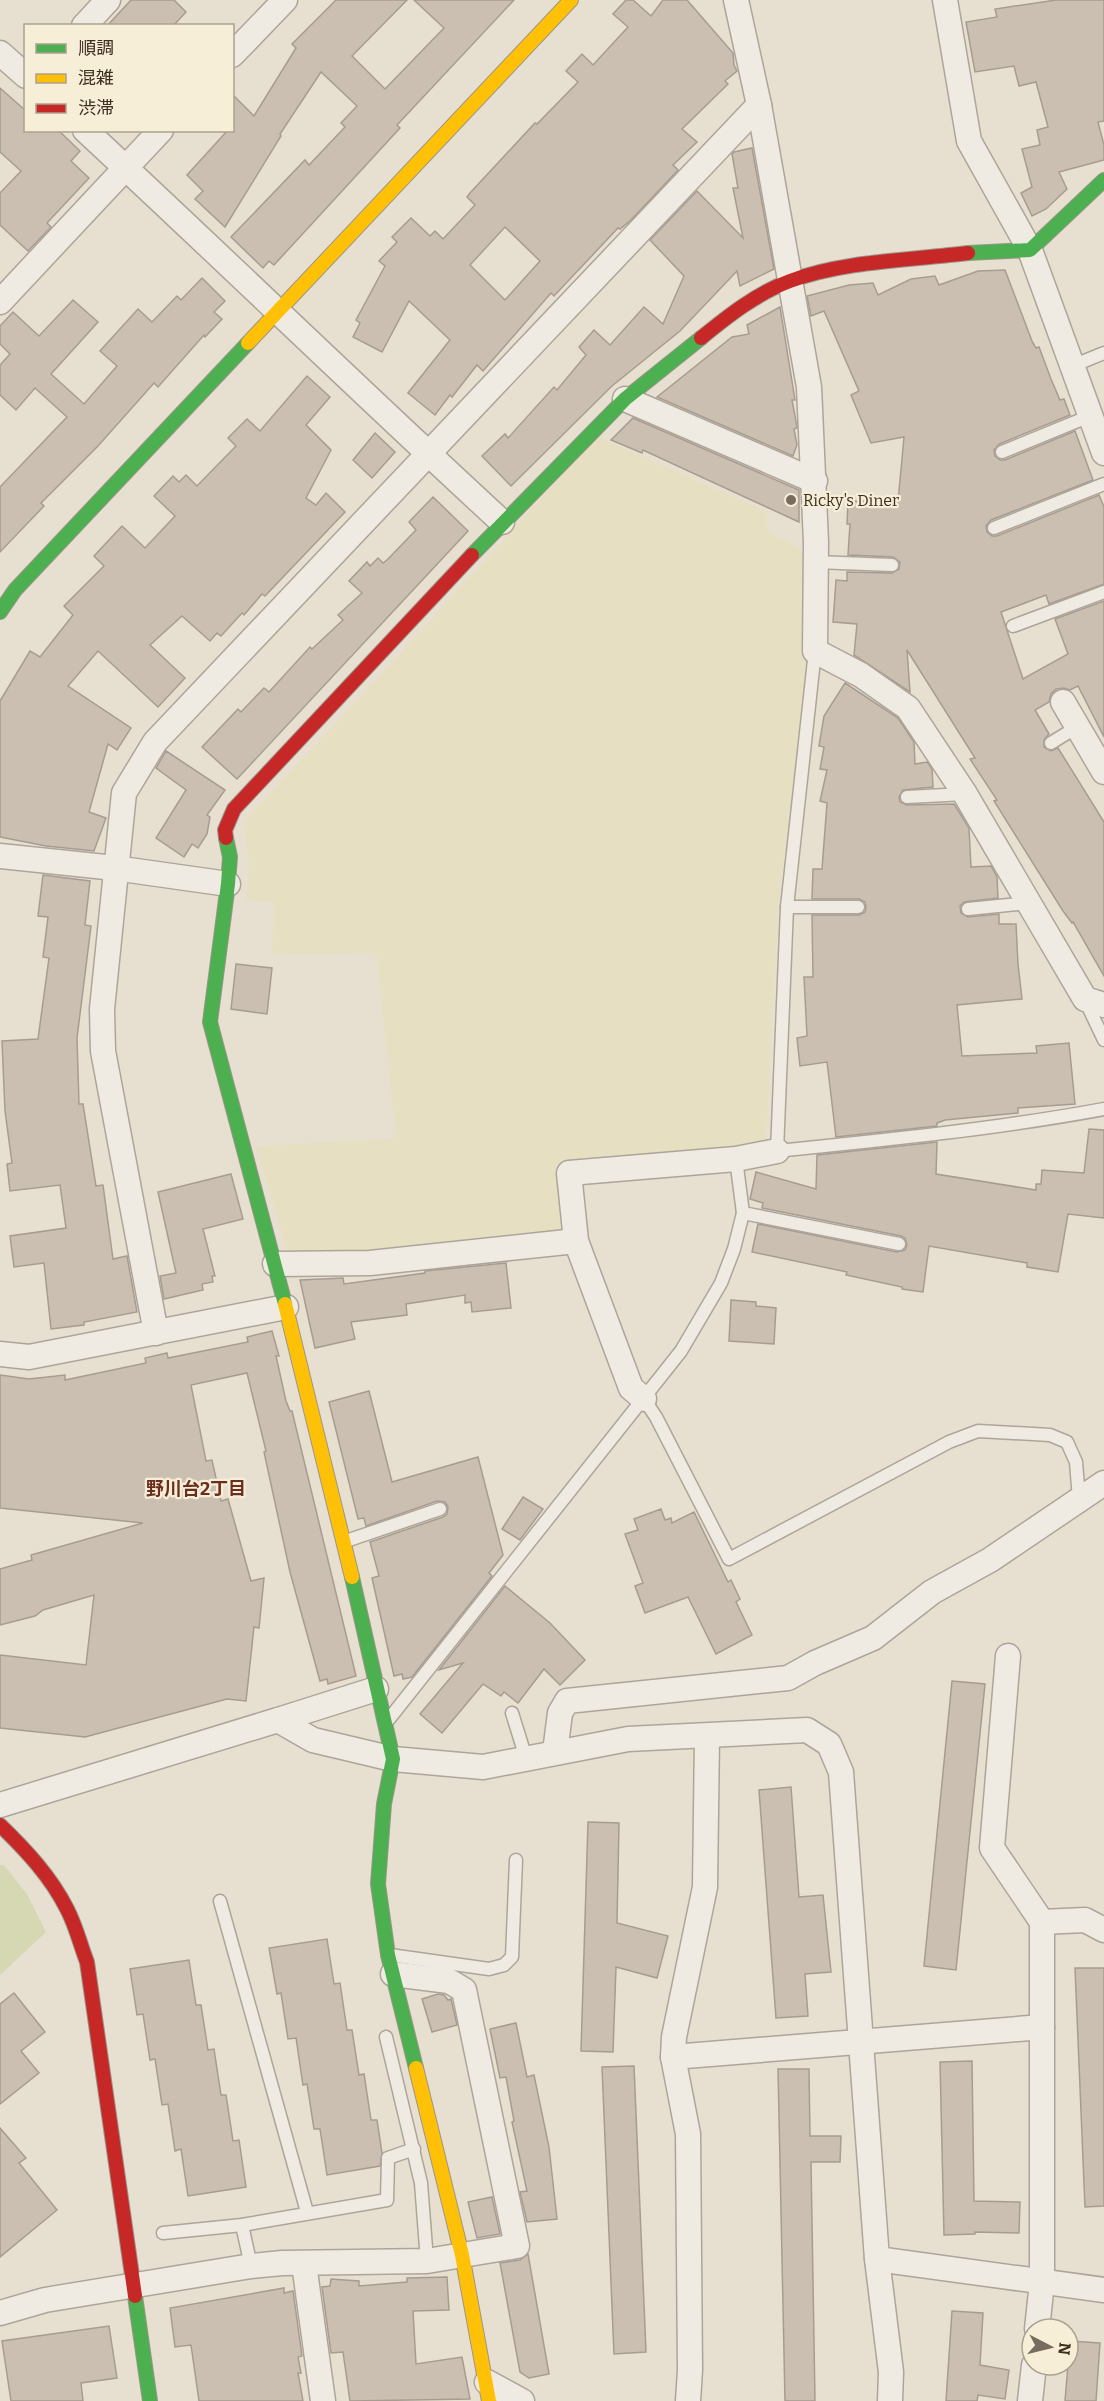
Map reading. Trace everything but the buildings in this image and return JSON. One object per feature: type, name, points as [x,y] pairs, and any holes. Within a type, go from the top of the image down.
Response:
[{"type":"street","points":[[86,24],[108,0]]},
{"type":"street","points":[[234,53],[285,0]]},
{"type":"street","points":[[0,612],[15,590],[571,0]]},
{"type":"street","points":[[736,0],[759,105],[809,387],[816,562],[815,651],[861,675],[908,708],[965,794],[1029,903],[1094,1002]]},
{"type":"street","points":[[945,0],[969,141],[1030,250],[1104,453]]},
{"type":"street","points":[[1,55],[24,74]]},
{"type":"street","points":[[156,1333],[103,1051],[102,1009],[124,793],[155,741],[759,105]]},
{"type":"street","points":[[87,132],[502,522]]},
{"type":"street","points":[[0,302],[159,132]]},
{"type":"street","points":[[522,2401],[488,2392],[462,2255],[390,1964],[378,1884],[384,1804],[393,1759],[344,1541],[286,1307],[210,1022],[228,884],[230,857],[225,830],[234,809],[502,522],[625,399],[734,311],[790,281],[846,267],[972,253],[1030,250],[1104,180]]},
{"type":"street","points":[[625,399],[814,481]]},
{"type":"street","points":[[1063,702],[1104,772]]},
{"type":"street","points":[[0,856],[115,868],[228,884]]},
{"type":"street","points":[[644,1400],[632,1388],[576,1241],[569,1173],[736,1159],[777,1151]]},
{"type":"street","points":[[275,1264],[370,1263],[576,1241]]},
{"type":"street","points":[[0,1354],[29,1357],[286,1307]]},
{"type":"street","points":[[555,1752],[560,1713],[567,1701],[788,1678],[815,1663],[873,1638],[932,1592],[990,1560],[1104,1483]]},
{"type":"street","points":[[1008,1656],[992,1848],[1042,1922],[1041,2282],[1038,2317]]},
{"type":"street","points":[[0,1805],[376,1689]]},
{"type":"street","points":[[278,1720],[313,1740],[393,1759],[483,1767],[628,1739],[807,1730],[829,1744],[840,1772],[877,2259],[891,2372],[890,2401]]},
{"type":"street","points":[[688,2401],[690,2370],[688,2134],[673,2057],[674,2037],[705,1887],[707,1736]]},
{"type":"street","points":[[0,1825],[25,1849],[56,1890],[72,1920],[87,1962],[150,2401]]},
{"type":"street","points":[[1042,1922],[1085,1920],[1104,1930]]},
{"type":"street","points":[[0,2313],[45,2300],[251,2266],[282,2263],[428,2261],[517,2246],[464,1990],[449,1982],[390,1964]]},
{"type":"street","points":[[673,2057],[1041,2027]]},
{"type":"street","points":[[877,2259],[1104,2290]]},
{"type":"street","points":[[304,2264],[323,2401]]},
{"type":"street","points":[[1030,2401],[1033,2377]]},
{"type":"lane","points":[[1072,366],[1104,353]]},
{"type":"lane","points":[[1002,452],[1090,416]]},
{"type":"lane","points":[[994,528],[1104,484]]},
{"type":"lane","points":[[816,562],[892,565]]},
{"type":"lane","points":[[1013,626],[1104,592]]},
{"type":"lane","points":[[815,651],[787,907],[777,1151],[1033,1122],[1104,1109]]},
{"type":"lane","points":[[1051,743],[1077,727]]},
{"type":"lane","points":[[907,797],[965,794]]},
{"type":"lane","points":[[969,909],[1029,903]]},
{"type":"lane","points":[[787,907],[858,907]]},
{"type":"lane","points":[[1094,1002],[1104,1040]]},
{"type":"lane","points":[[386,1724],[681,1351],[721,1283],[734,1249],[742,1213],[736,1159]]},
{"type":"lane","points":[[742,1213],[899,1244]]},
{"type":"lane","points":[[644,1400],[657,1418],[729,1559],[948,1442],[978,1431],[1050,1435],[1066,1442],[1076,1462],[1079,1499]]},
{"type":"lane","points":[[344,1541],[440,1509]]},
{"type":"lane","points":[[512,1713],[526,1758]]},
{"type":"lane","points":[[390,1964],[489,1969],[504,1965],[513,1957],[516,1860]]},
{"type":"lane","points":[[220,1901],[308,2212]]},
{"type":"lane","points":[[386,2037],[421,2184],[428,2261]]},
{"type":"lane","points":[[162,2233],[242,2225],[387,2200],[388,2158],[414,2149]]},
{"type":"lane","points":[[242,2225],[251,2266]]},
{"type":"shaded area","points":[[597,436],[767,512],[767,530],[811,555],[810,639],[779,898],[766,1146],[559,1169],[566,1225],[558,1234],[365,1252],[288,1254],[256,1146],[396,1138],[376,953],[272,955],[274,903],[246,900],[249,866],[244,822]]},
{"type":"green space","points":[[0,1865],[4,1865],[27,1894],[46,1932],[0,1975]]},
{"type":"traffic: fast","points":[[968,253],[1030,250],[1104,180]]},
{"type":"traffic: fast","points":[[472,555],[625,399],[701,338]]},
{"type":"traffic: fast","points":[[0,612],[15,590],[248,343]]},
{"type":"traffic: fast","points":[[226,838],[230,857],[228,884],[210,1022],[285,1304]]},
{"type":"traffic: fast","points":[[352,1577],[393,1759],[384,1804],[378,1884],[388,1955],[416,2068]]},
{"type":"traffic: fast","points":[[135,2296],[150,2401]]},
{"type":"traffic: slow","points":[[248,343],[571,0]]},
{"type":"traffic: slow","points":[[285,1304],[352,1577]]},
{"type":"traffic: slow","points":[[416,2068],[462,2255],[489,2401]]},
{"type":"traffic: jam","points":[[701,338],[754,299],[778,286],[810,274],[854,265],[968,253]]},
{"type":"traffic: jam","points":[[226,838],[225,830],[234,809],[472,555]]},
{"type":"traffic: jam","points":[[0,1825],[46,1875],[61,1897],[87,1962],[135,2296]]},
{"type":"place","name":"Ricky's Diner","points":[[791,500]]},
{"type":"district","name":"野川台2丁目","points":[[196,1489]]}]
